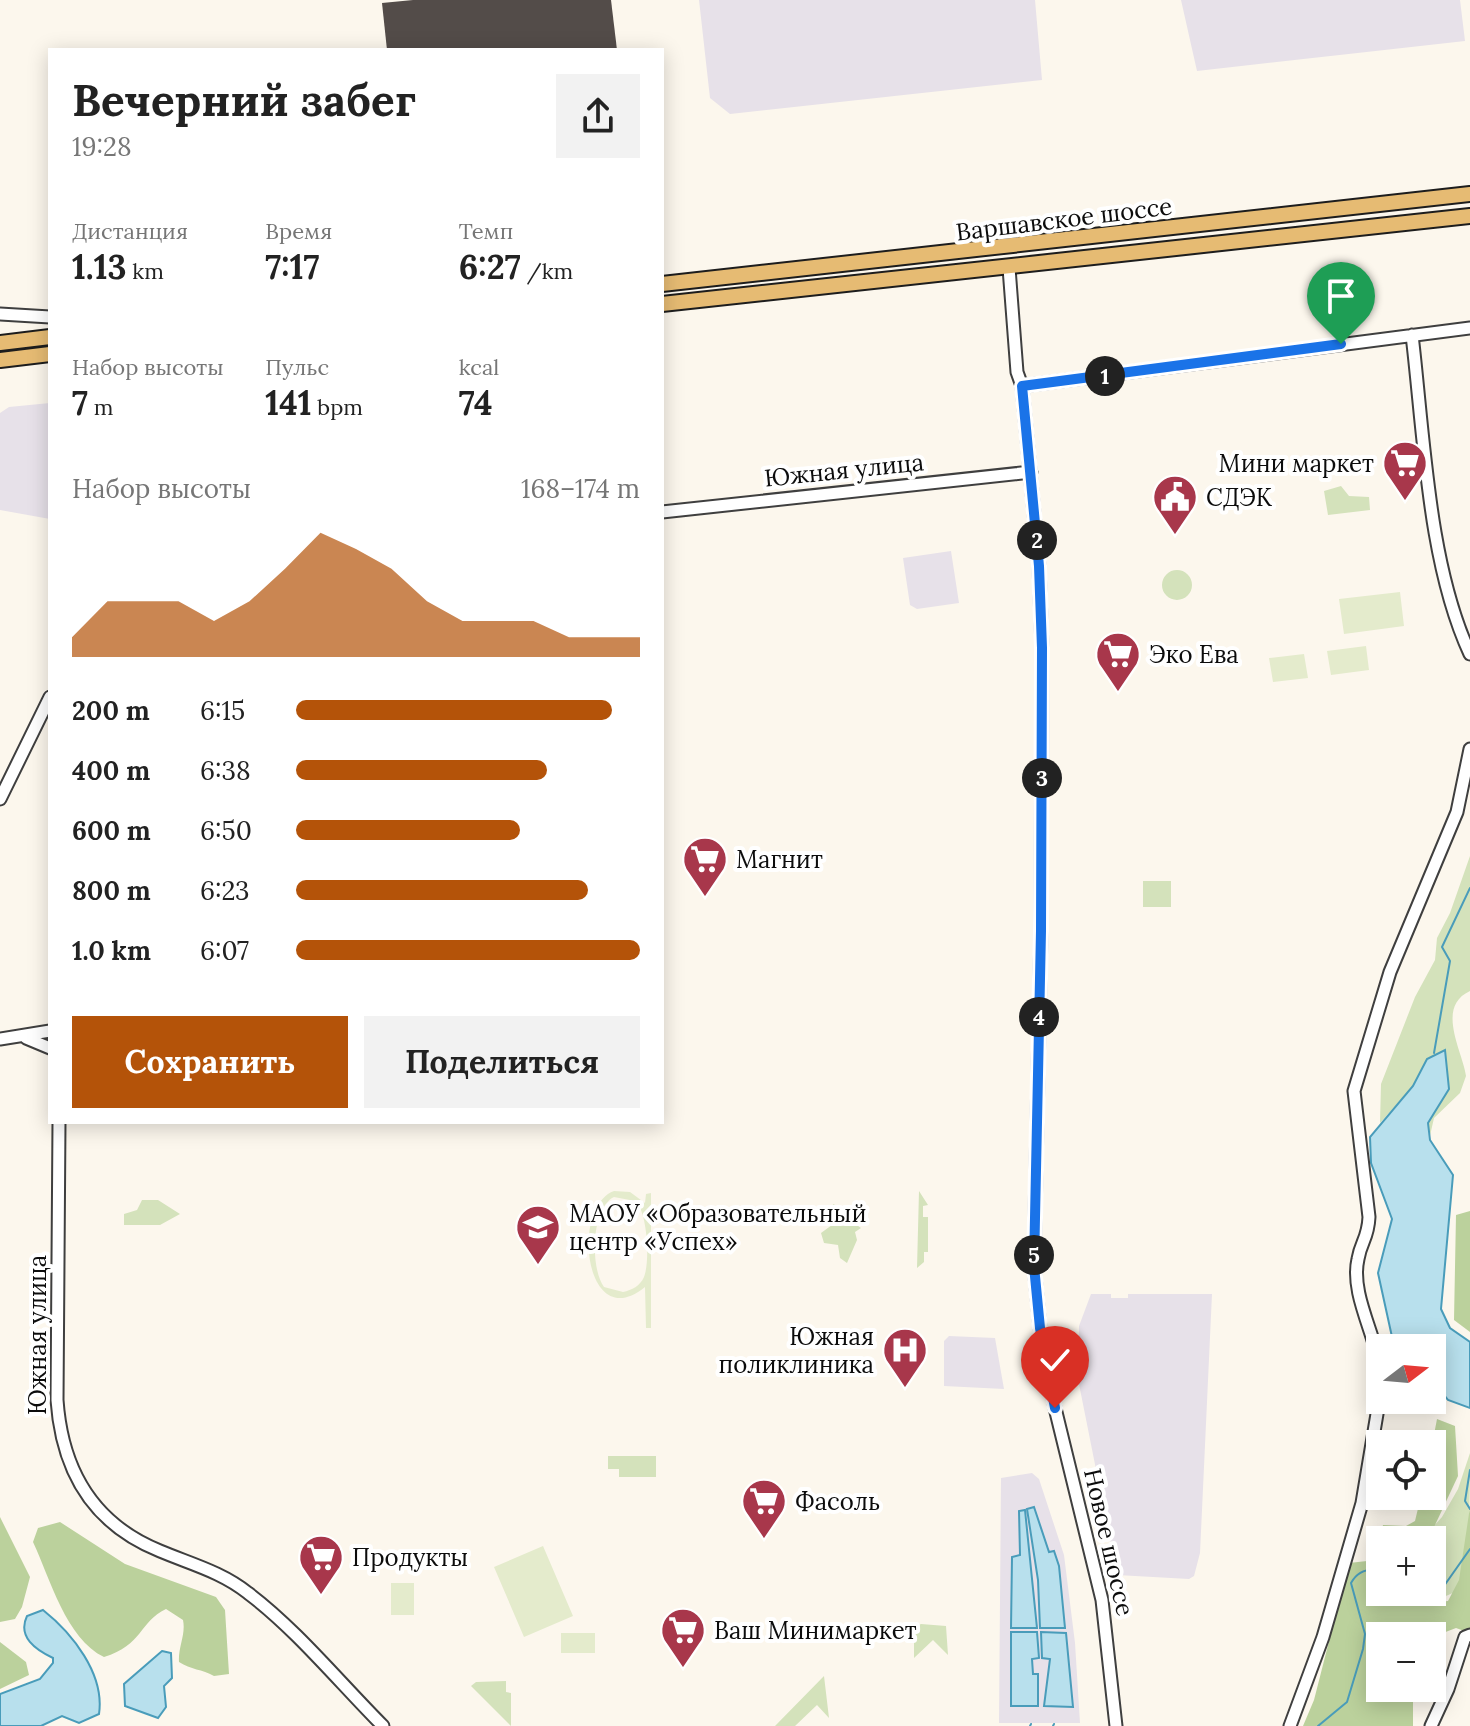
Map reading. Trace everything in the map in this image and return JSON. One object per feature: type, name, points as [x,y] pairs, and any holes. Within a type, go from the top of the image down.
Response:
[{"type":"main road","name":"Варшавское шоссе","points":[[664,284],[1470,194]]},
{"type":"main road","name":"Варшавское шоссе","points":[[664,304],[1470,216]]},
{"type":"main road","points":[[0,343],[48,337]]},
{"type":"main road","points":[[0,360],[48,354]]},
{"type":"street","name":"Новое шоссе","points":[[1009,268],[1017,372],[1022,386],[1031,472],[1042,664],[1041,931],[1034,1266],[1040,1328],[1055,1408],[1097,1570],[1116,1726]]},
{"type":"street","points":[[0,314],[48,317]]},
{"type":"street","points":[[1022,386],[1470,328]]},
{"type":"street","points":[[1412,335],[1441,563],[1452,610],[1470,654]]},
{"type":"street","name":"Южная улица","points":[[664,512],[1031,472]]},
{"type":"street","points":[[0,799],[48,701]]},
{"type":"street","points":[[1372,1334],[1359,1282],[1357,1259],[1368,1237],[1369,1217],[1354,1091],[1390,972],[1457,812],[1470,749]]},
{"type":"street","points":[[0,1039],[48,1032]]},
{"type":"street","points":[[13,1037],[40,1041],[48,1047]]},
{"type":"street","name":"Южная улица","points":[[59,1124],[57,1400],[62,1442],[77,1482],[101,1514],[117,1527],[162,1552],[217,1573],[248,1592],[383,1726]]},
{"type":"street","points":[[1290,1726],[1323,1637],[1362,1503],[1377,1414]]},
{"type":"street","points":[[1431,1726],[1448,1689],[1465,1637],[1470,1635]]},
{"type":"shaded area","points":[[699,0],[1035,0],[1042,80],[730,114],[710,98]]},
{"type":"shaded area","points":[[1181,0],[1460,0],[1465,41],[1197,71]]},
{"type":"shaded area","points":[[48,403],[48,519],[0,510],[0,413],[9,407]]},
{"type":"shaded area","points":[[951,551],[959,603],[917,609],[910,605],[903,558]]},
{"type":"shaded area","points":[[1091,1294],[1128,1298],[1128,1294],[1212,1294],[1200,1553],[1194,1576],[1189,1579],[1117,1575],[1078,1379],[1079,1326]]},
{"type":"shaded area","points":[[949,1336],[995,1338],[1004,1389],[944,1386],[944,1341]]},
{"type":"shaded area","points":[[1032,1473],[1039,1479],[1064,1555],[1075,1643],[1080,1723],[999,1723],[1001,1478]]},
{"type":"green space","points":[[1341,486],[1349,496],[1369,497],[1370,510],[1328,515],[1324,491]]},
{"type":"green space","points":[[1177,570],[1188,574],[1192,585],[1188,596],[1177,600],[1166,596],[1162,585],[1166,574]]},
{"type":"green space","points":[[1400,592],[1404,626],[1344,634],[1339,599]]},
{"type":"green space","points":[[1366,646],[1369,670],[1331,675],[1327,651]]},
{"type":"green space","points":[[1304,654],[1308,678],[1273,682],[1269,658]]},
{"type":"green space","points":[[1470,856],[1470,991],[1460,998],[1454,1008],[1453,1019],[1466,1076],[1460,1093],[1434,1118],[1429,1140],[1428,1123],[1440,1105],[1445,1050],[1427,1059],[1413,1086],[1380,1123],[1381,1084],[1415,997],[1435,960],[1437,938],[1450,913]]},
{"type":"green space","points":[[1143,881],[1171,881],[1171,907],[1143,907]]},
{"type":"green space","points":[[614,1191],[630,1192],[645,1203],[646,1194],[651,1193],[651,1328],[646,1328],[645,1287],[625,1298],[609,1295],[597,1282],[590,1263],[589,1241],[592,1220],[600,1202]],"holes":[[[614,1197],[635,1201],[645,1226],[646,1270],[638,1285],[623,1292],[604,1287],[599,1278],[595,1239],[606,1203]]]},
{"type":"green space","points":[[919,1191],[928,1205],[923,1206],[923,1217],[928,1217],[928,1252],[924,1252],[924,1262],[917,1268]]},
{"type":"green space","points":[[142,1200],[158,1200],[180,1214],[160,1225],[124,1225],[124,1214],[137,1210]]},
{"type":"green space","points":[[834,1204],[839,1213],[861,1228],[855,1232],[857,1240],[847,1263],[840,1258],[838,1245],[824,1243],[821,1233],[832,1225],[830,1207]]},
{"type":"green space","points":[[1470,1211],[1470,1332],[1454,1320],[1456,1215]]},
{"type":"green space","points":[[1437,1419],[1455,1426],[1458,1476],[1446,1502],[1446,1430],[1435,1430]]},
{"type":"green space","points":[[1470,1453],[1465,1574],[1463,1584],[1446,1596],[1446,1526],[1434,1526],[1458,1489]]},
{"type":"green space","points":[[608,1456],[656,1456],[656,1477],[619,1477],[619,1469],[608,1469]]},
{"type":"green space","points":[[1470,1507],[1470,1633],[1456,1628],[1446,1632],[1446,1622],[1366,1622],[1366,1702],[1413,1702],[1413,1726],[1303,1726],[1314,1700],[1349,1563],[1366,1561],[1366,1606],[1446,1606],[1459,1580]]},
{"type":"green space","points":[[1418,1510],[1442,1510],[1435,1526],[1406,1526],[1415,1521]]},
{"type":"green space","points":[[0,1517],[30,1577],[22,1607],[15,1619],[0,1622]]},
{"type":"green space","points":[[60,1522],[125,1564],[216,1597],[225,1610],[229,1674],[214,1676],[179,1662],[183,1620],[166,1609],[117,1652],[104,1657],[91,1648],[69,1622],[33,1542],[38,1528]]},
{"type":"green space","points":[[543,1546],[573,1616],[524,1637],[494,1567]]},
{"type":"green space","points":[[391,1583],[414,1583],[414,1615],[391,1615]]},
{"type":"green space","points":[[921,1624],[946,1626],[948,1655],[933,1640],[914,1658],[914,1627]]},
{"type":"green space","points":[[561,1633],[595,1633],[595,1653],[561,1653]]},
{"type":"green space","points":[[0,1642],[26,1662],[29,1675],[0,1689]]},
{"type":"green space","points":[[824,1676],[829,1718],[817,1705],[795,1726],[775,1726]]},
{"type":"green space","points":[[506,1681],[506,1692],[511,1693],[511,1726],[471,1686],[476,1682]]},
{"type":"water","points":[[1445,1050],[1449,1089],[1428,1123],[1430,1140],[1453,1175],[1441,1309],[1450,1328],[1470,1342],[1470,1408],[1446,1398],[1446,1334],[1391,1334],[1378,1273],[1392,1219],[1371,1163],[1370,1137],[1413,1086],[1427,1059]]},
{"type":"water","points":[[1034,1507],[1049,1552],[1054,1551],[1059,1566],[1065,1628],[1040,1628],[1038,1580],[1027,1509]]},
{"type":"water","points":[[1025,1510],[1037,1628],[1011,1628],[1012,1557],[1020,1555],[1019,1511]]},
{"type":"water","points":[[43,1610],[75,1642],[92,1670],[100,1699],[99,1714],[79,1723],[62,1716],[41,1726],[0,1726],[0,1694],[40,1679],[53,1663],[53,1658],[30,1642],[24,1630],[27,1616]]},
{"type":"water","points":[[1011,1632],[1037,1632],[1039,1658],[1032,1659],[1033,1674],[1038,1674],[1038,1706],[1011,1706]]},
{"type":"water","points":[[1041,1632],[1066,1633],[1073,1707],[1044,1706],[1050,1659],[1042,1658]]},
{"type":"water","points":[[162,1651],[171,1653],[172,1678],[164,1686],[166,1707],[158,1718],[125,1706],[124,1684]]},
{"type":"building","points":[[413,0],[611,0],[617,48],[387,48],[382,3]]},
{"type":"waterway","points":[[1434,1053],[1450,961],[1442,947],[1470,888]]},
{"type":"waterway","points":[[1470,1470],[1465,1501],[1470,1509]]},
{"type":"waterway","points":[[1446,1583],[1470,1549]]},
{"type":"waterway","points":[[1318,1726],[1347,1702],[1365,1634],[1351,1583],[1356,1576],[1366,1571]]},
{"type":"place","name":"Мини маркет","points":[[1405,502]]},
{"type":"place","name":"СДЭК","points":[[1175,536]]},
{"type":"place","name":"Эко Ева","points":[[1118,693]]},
{"type":"place","name":"Магнит","points":[[705,898]]},
{"type":"place","name":"МАОУ «Образовательный центр «Успех»","points":[[538,1266]]},
{"type":"place","name":"Южная поликлиника","points":[[905,1389]]},
{"type":"place","name":"Фасоль","points":[[764,1540]]},
{"type":"place","name":"Продукты","points":[[321,1596]]},
{"type":"place","name":"Ваш Минимаркет","points":[[683,1669]]},
{"type":"route","points":[[1055,1408],[1040,1328],[1034,1266],[1041,931],[1042,648],[1039,566],[1022,386],[1341,344]]}]
